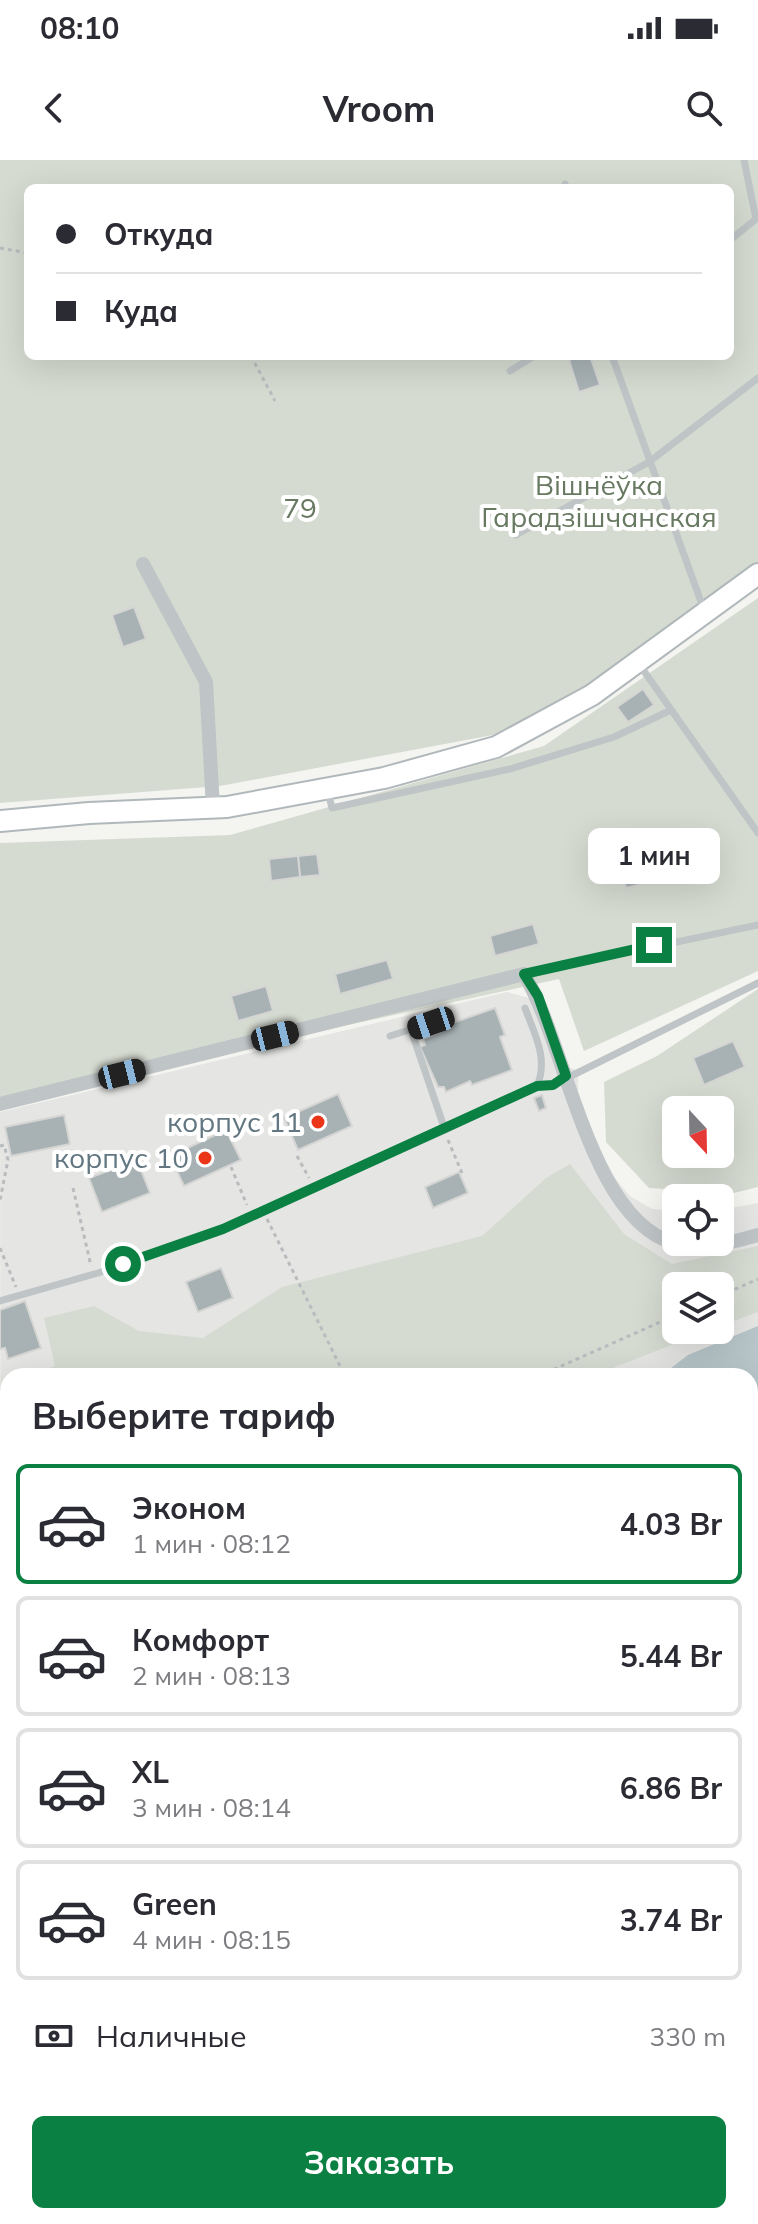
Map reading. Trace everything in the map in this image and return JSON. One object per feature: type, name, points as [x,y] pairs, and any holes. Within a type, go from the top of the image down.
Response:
[{"type":"street","points":[[143,564],[206,682],[213,808]]},
{"type":"street","points":[[0,821],[89,813],[213,808],[384,778],[496,747],[592,695],[758,574]]},
{"type":"street","points":[[0,1104],[524,974],[538,996],[599,1162],[614,1190],[636,1220],[646,1230],[673,1243],[689,1245],[727,1243],[758,1235]]},
{"type":"lane","points":[[734,237],[756,219],[744,160]]},
{"type":"lane","points":[[510,371],[528,360]]},
{"type":"lane","points":[[613,360],[705,612]]},
{"type":"lane","points":[[516,535],[649,462],[758,378]]},
{"type":"lane","points":[[638,663],[758,833]]},
{"type":"lane","points":[[327,789],[332,808],[415,791],[510,769],[614,737],[671,710]]},
{"type":"lane","points":[[524,974],[758,925]]},
{"type":"lane","points":[[0,1301],[93,1274],[264,1212],[537,1086],[553,1085],[758,983]]},
{"type":"lane","points":[[525,1008],[542,1055],[543,1071],[537,1086]]},
{"type":"lane","points":[[390,1036],[431,1023]]},
{"type":"lane","points":[[411,1030],[445,1130]]},
{"type":"path","points":[[0,248],[24,252]]},
{"type":"path","points":[[253,360],[275,401]]},
{"type":"path","points":[[445,1130],[462,1173]]},
{"type":"path","points":[[0,1146],[4,1145],[8,1160],[0,1200]]},
{"type":"path","points":[[297,1156],[315,1189]]},
{"type":"path","points":[[231,1167],[251,1216]]},
{"type":"path","points":[[73,1188],[93,1274]]},
{"type":"path","points":[[264,1212],[341,1368]]},
{"type":"path","points":[[0,1248],[19,1295]]},
{"type":"path","points":[[734,1290],[758,1279]]},
{"type":"path","points":[[557,1368],[662,1321]]},
{"type":"shaded area","points":[[507,992],[533,999],[558,1065],[578,1070],[578,1092],[606,1168],[630,1196],[652,1209],[662,1210],[662,1256],[734,1256],[734,1207],[758,1203],[758,1368],[0,1368],[0,1112]]},
{"type":"shaded area","points":[[758,1326],[758,1368],[671,1368],[688,1355],[715,1344],[734,1344],[734,1336]]},
{"type":"green space","points":[[0,160],[758,160],[758,562],[563,703],[532,720],[493,735],[220,786],[0,803]]},
{"type":"green space","points":[[758,598],[758,971],[584,1051],[559,979],[0,1101],[0,843],[230,835],[544,746]]},
{"type":"green space","points":[[758,989],[758,1187],[734,1193],[734,1184],[662,1184],[662,1189],[649,1188],[606,1142],[604,1082],[657,1056]]},
{"type":"green space","points":[[570,1164],[624,1234],[672,1264],[710,1256],[734,1256],[734,1251],[758,1246],[758,1312],[734,1321],[734,1272],[662,1272],[662,1344],[674,1344],[613,1368],[50,1368],[55,1366],[44,1318],[94,1306],[139,1331],[203,1338],[282,1287],[482,1236],[546,1178]]},
{"type":"building","points":[[569,360],[591,360],[600,385],[579,392]]},
{"type":"building","points":[[134,607],[146,639],[123,647],[112,615]]},
{"type":"building","points":[[643,689],[654,705],[628,722],[617,707]]},
{"type":"building","points":[[317,854],[320,875],[300,877],[298,856]]},
{"type":"building","points":[[298,856],[300,877],[271,881],[269,859]]},
{"type":"building","points":[[640,861],[646,883],[626,888],[620,866]]},
{"type":"building","points":[[533,924],[539,944],[495,956],[490,936]]},
{"type":"building","points":[[387,960],[393,979],[340,994],[335,974]]},
{"type":"building","points":[[266,986],[273,1011],[238,1021],[231,996]]},
{"type":"building","points":[[495,1008],[505,1035],[500,1037],[512,1070],[472,1085],[470,1081],[446,1092],[444,1087],[438,1087],[420,1047],[425,1045],[423,1039],[440,1032],[438,1028]]},
{"type":"building","points":[[733,1041],[745,1067],[704,1085],[693,1058]]},
{"type":"building","name":"корпус 11","points":[[338,1094],[352,1126],[298,1150],[284,1118]]},
{"type":"building","points":[[542,1095],[546,1108],[539,1111],[534,1098]]},
{"type":"building","points":[[64,1115],[70,1144],[11,1156],[5,1127]]},
{"type":"building","name":"корпус 10","points":[[226,1130],[241,1160],[184,1186],[170,1156]]},
{"type":"building","points":[[137,1160],[150,1193],[102,1212],[89,1178]]},
{"type":"building","points":[[459,1172],[468,1193],[433,1208],[425,1187]]},
{"type":"building","points":[[221,1268],[233,1298],[198,1312],[186,1282]]},
{"type":"building","points":[[25,1301],[41,1348],[8,1359],[5,1348],[0,1349],[0,1310]]},
{"type":"place","name":"корпус 11","points":[[318,1122]]},
{"type":"place","name":"корпус 10","points":[[205,1158]]},
{"type":"route","points":[[123,1264],[223,1229],[537,1086],[553,1085],[566,1076],[538,996],[524,974],[654,945]]},
{"type":"park label","name":"Вішнёўка Гарадзішчанская","points":[[599,501]]},
{"type":"park label","name":"79","points":[[300,508]]}]
